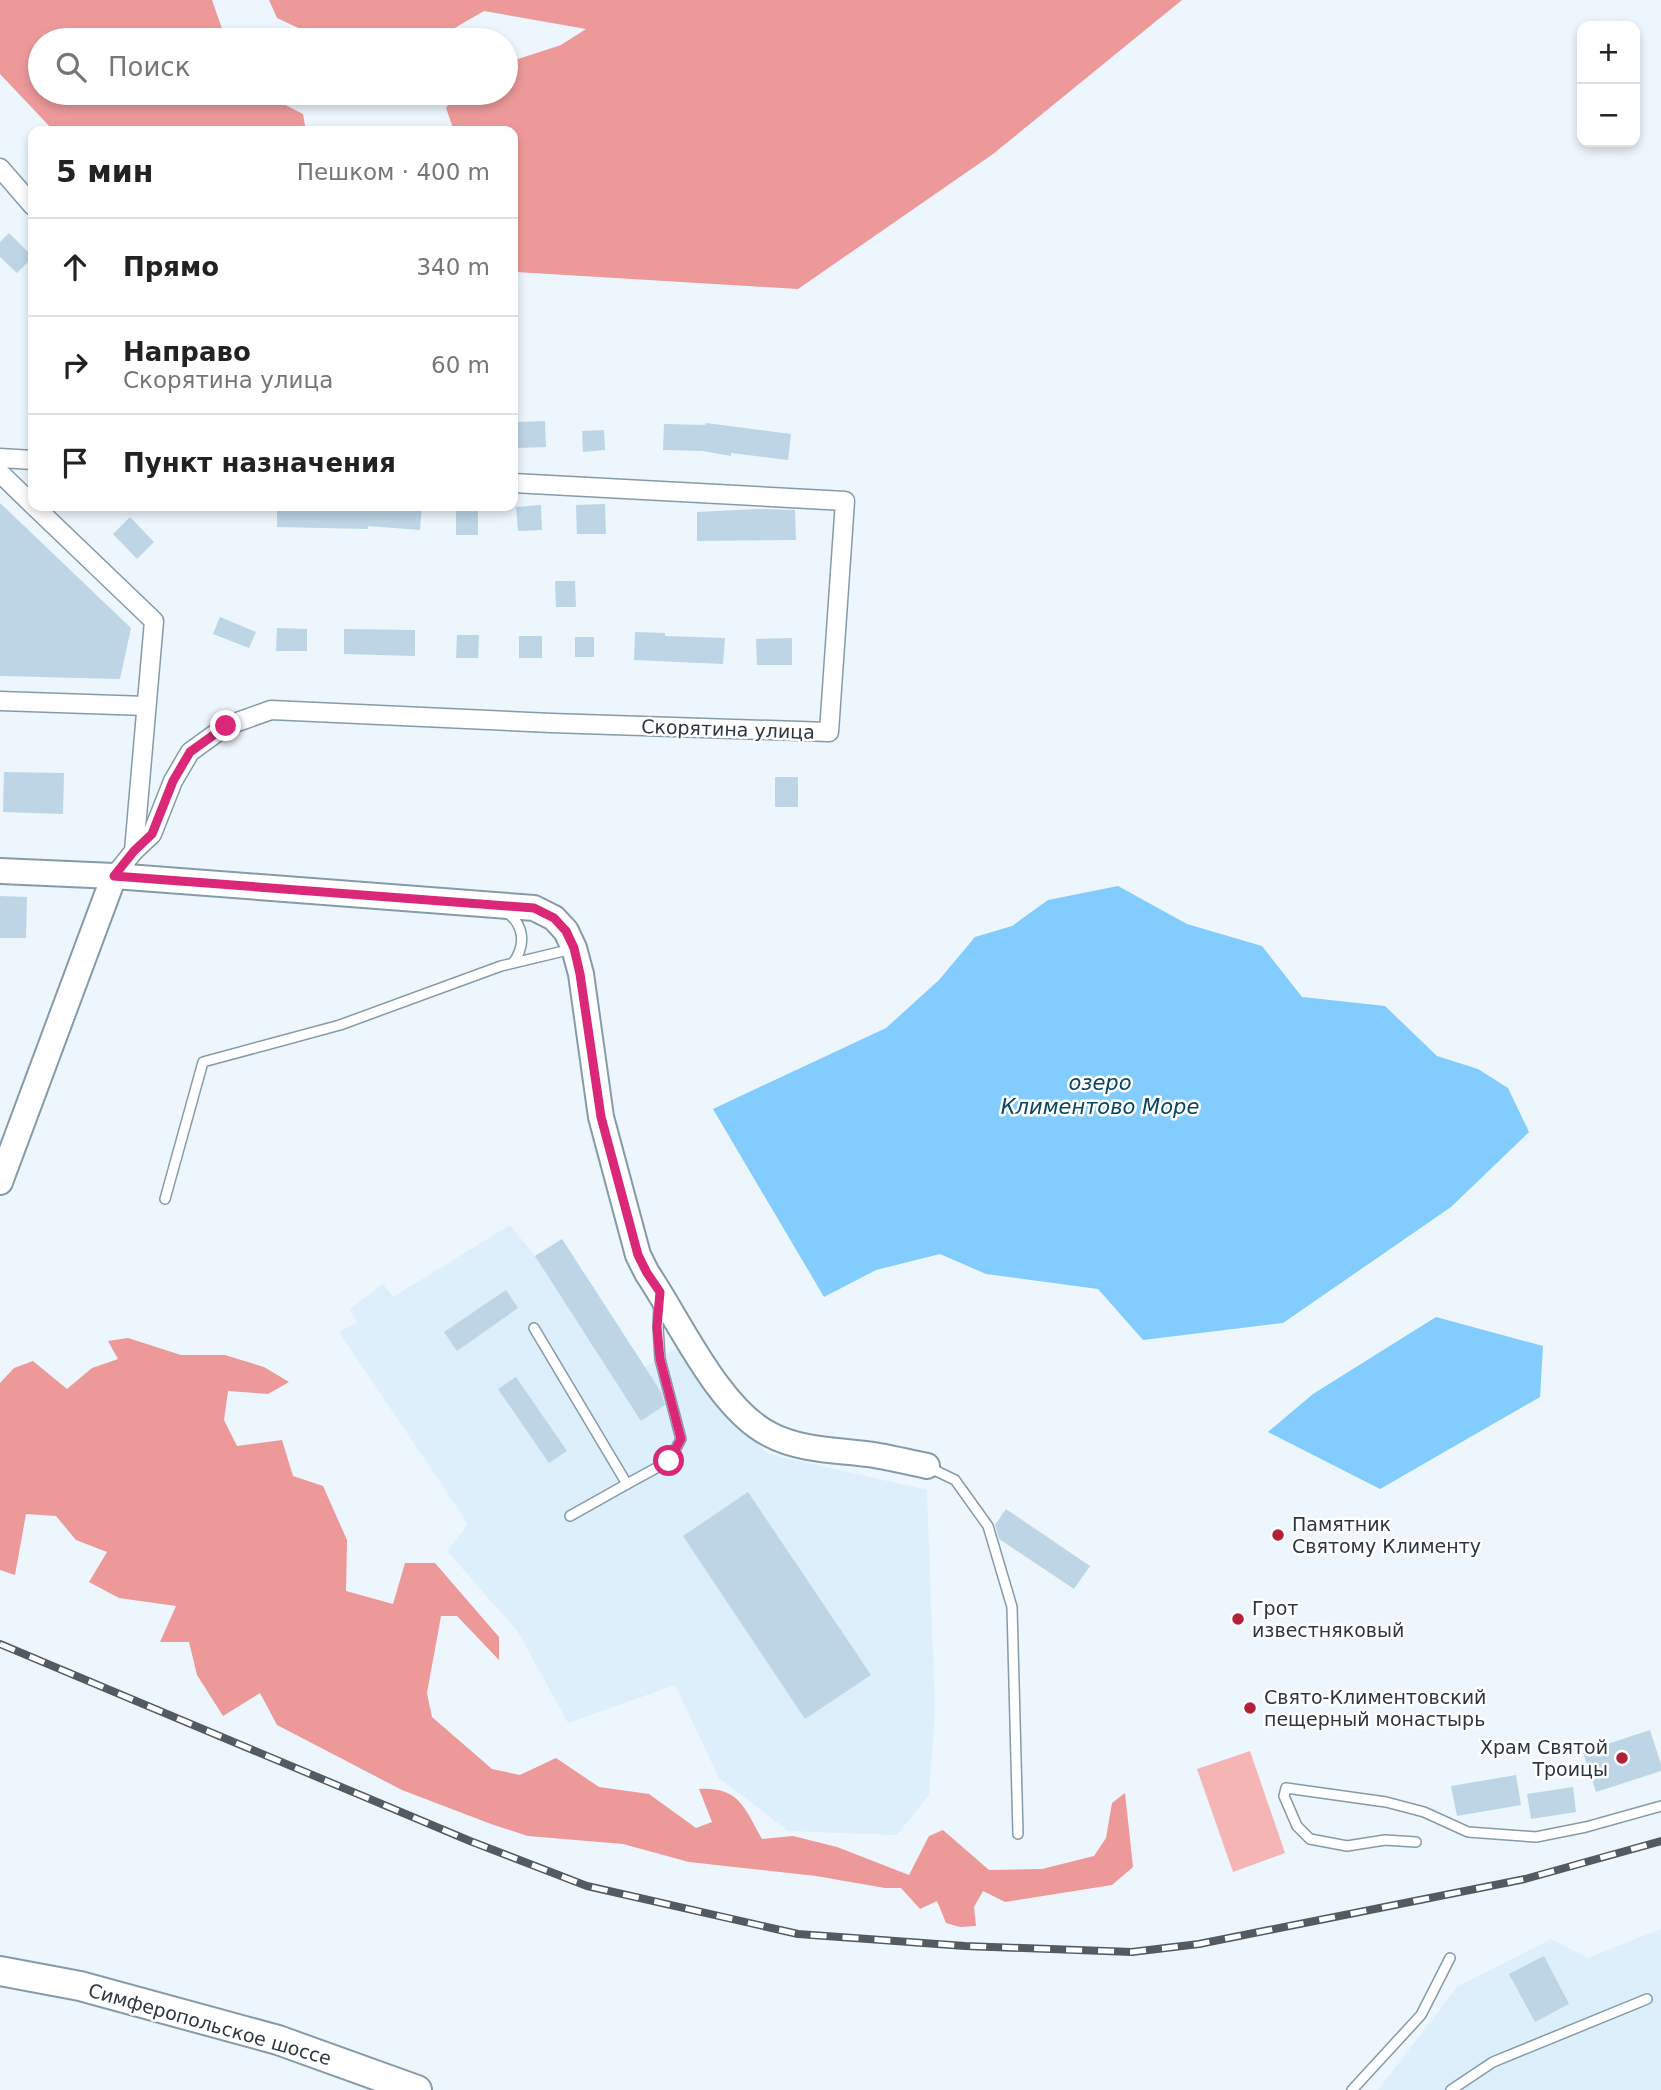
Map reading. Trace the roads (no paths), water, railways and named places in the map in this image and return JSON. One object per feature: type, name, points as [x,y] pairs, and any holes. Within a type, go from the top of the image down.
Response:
[{"type":"main road","name":"Симферопольское шоссе","points":[[0,1971],[80,1986],[278,2040],[417,2090]]},
{"type":"street","points":[[0,168],[28,200]]},
{"type":"street","points":[[0,458],[28,460]]},
{"type":"street","points":[[0,474],[28,500]]},
{"type":"street","name":"Скорятина улица","points":[[134,851],[152,834],[173,781],[190,752],[226,726],[271,710],[829,732],[845,501],[518,483]]},
{"type":"street","points":[[1,1178],[114,876],[134,851],[154,621],[40,511]]},
{"type":"street","points":[[0,701],[146,706]]},
{"type":"street","points":[[0,871],[114,876],[534,908],[554,918],[566,931],[574,948],[601,1117],[638,1255],[713,1378],[738,1410],[753,1425],[771,1436],[799,1445],[876,1455],[927,1466]]},
{"type":"lane","points":[[495,905],[509,914],[518,926],[523,940],[513,963]]},
{"type":"lane","points":[[165,1199],[203,1062],[340,1025],[513,963],[574,948]]},
{"type":"lane","points":[[570,1516],[669,1461],[681,1439],[660,1359],[657,1327],[660,1292]]},
{"type":"lane","points":[[534,1328],[627,1484]]},
{"type":"lane","points":[[927,1466],[955,1480],[988,1526],[1012,1607],[1018,1834]]},
{"type":"lane","points":[[1416,1842],[1385,1840],[1347,1846],[1310,1839],[1297,1826],[1284,1796],[1286,1788],[1386,1802],[1424,1811],[1468,1832],[1536,1837],[1586,1827],[1661,1806]]},
{"type":"lane","points":[[1352,2090],[1422,2015],[1450,1958]]},
{"type":"lane","points":[[1451,2090],[1493,2062],[1647,1999]]},
{"type":"water","name":"озеро Климентово Море","points":[[1118,886],[1187,924],[1262,946],[1302,997],[1385,1006],[1437,1056],[1478,1069],[1508,1088],[1529,1132],[1451,1207],[1283,1323],[1143,1340],[1098,1289],[986,1274],[940,1254],[876,1270],[824,1297],[713,1109],[886,1028],[939,980],[975,937],[1012,926],[1048,900]]},
{"type":"water","points":[[1436,1317],[1543,1346],[1540,1397],[1380,1489],[1268,1432],[1313,1394]]},
{"type":"railway","points":[[0,1644],[470,1841],[587,1886],[798,1934],[965,1946],[1132,1952],[1199,1944],[1525,1879],[1661,1841]]},
{"type":"place","name":"Памятник Святому Клименту","points":[[1278,1535]]},
{"type":"place","name":"Грот известняковый","points":[[1238,1619]]},
{"type":"place","name":"Свято-Климентовский пещерный монастырь","points":[[1250,1708]]},
{"type":"place","name":"Храм Святой Троицы","points":[[1622,1758]]}]
